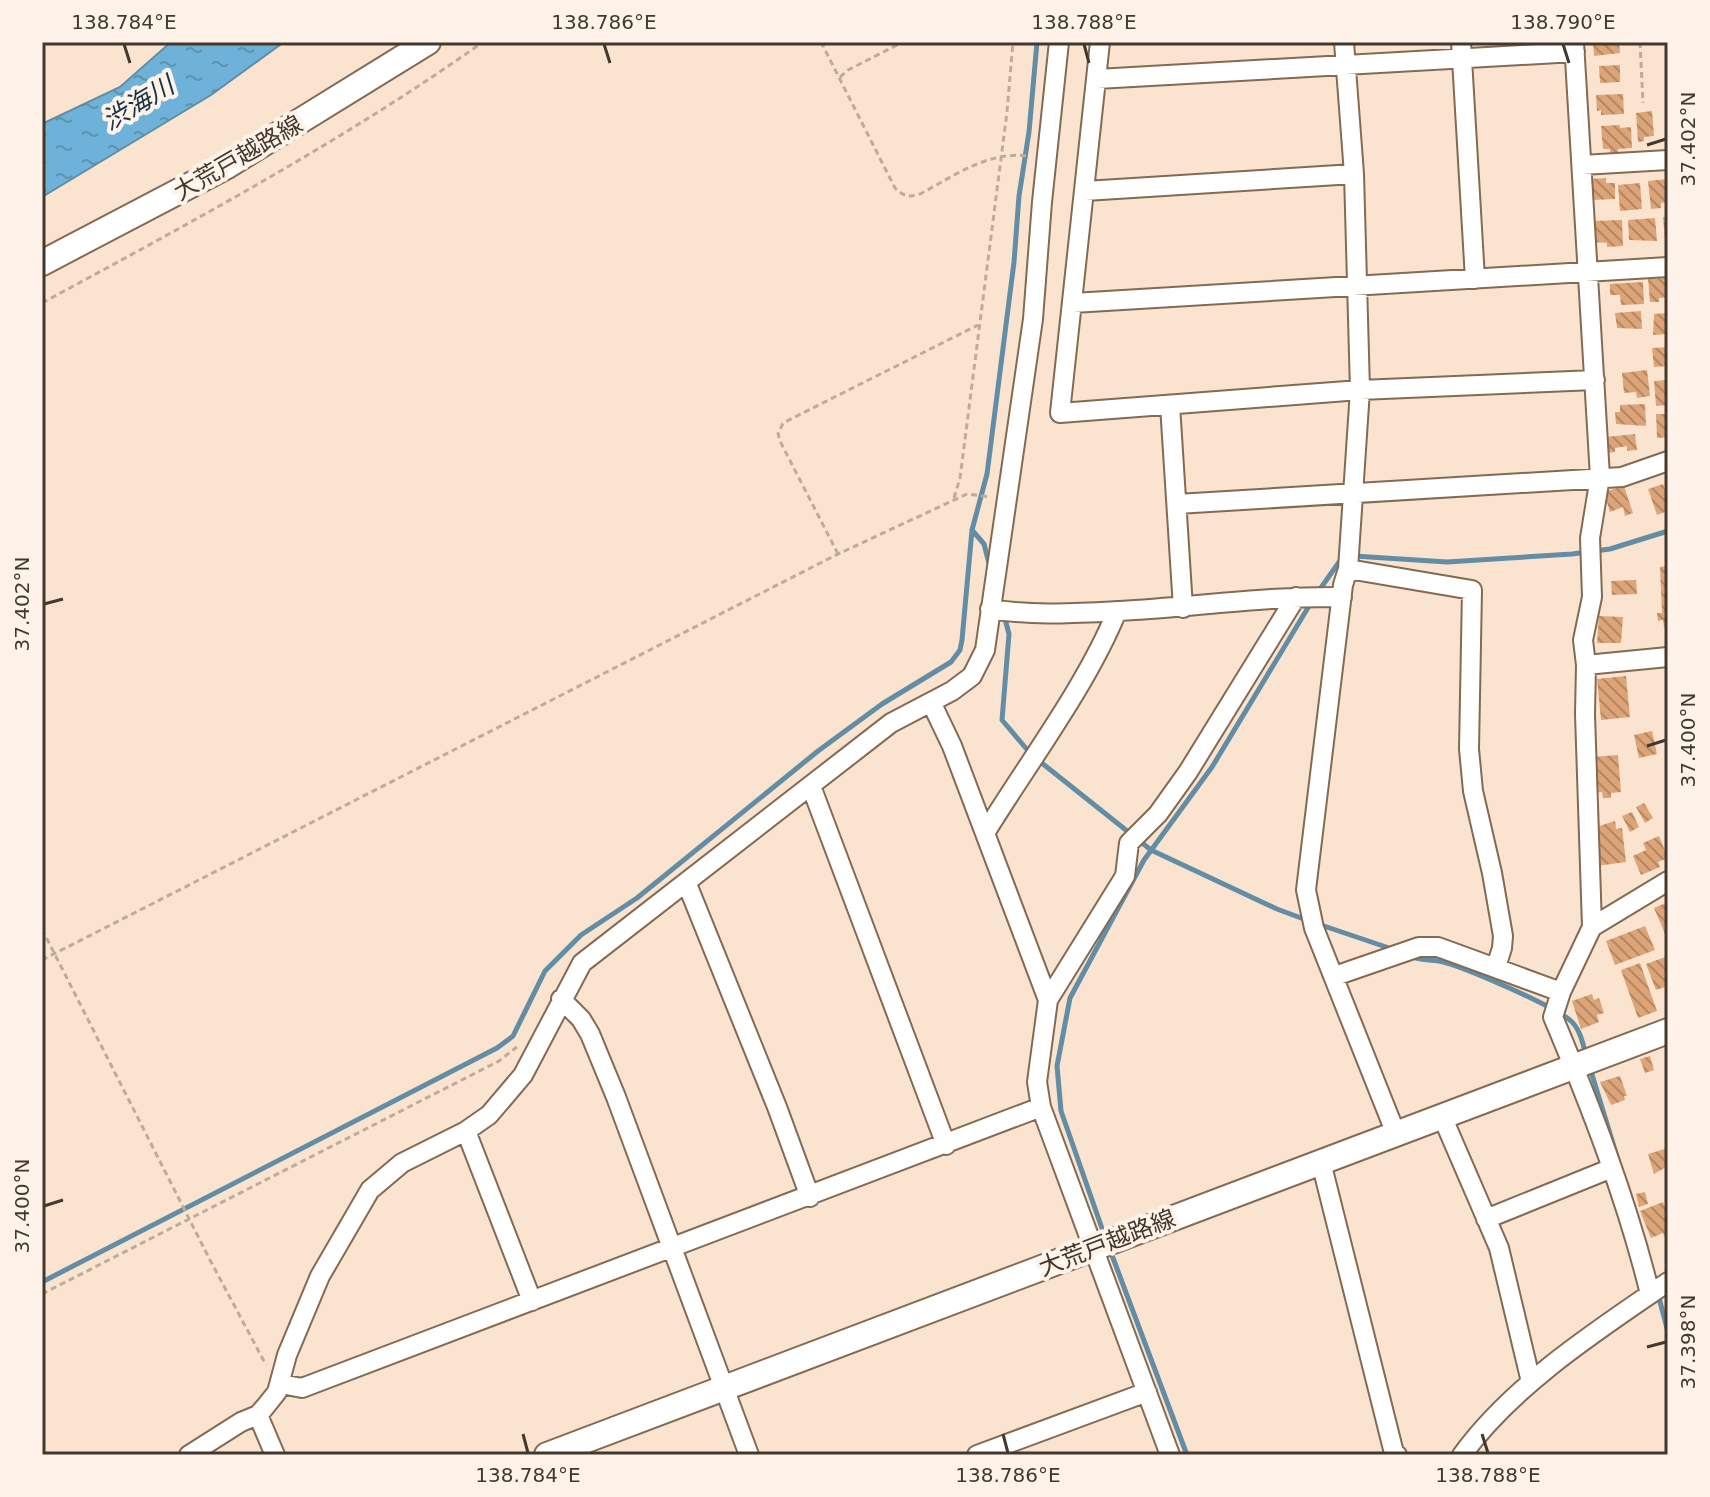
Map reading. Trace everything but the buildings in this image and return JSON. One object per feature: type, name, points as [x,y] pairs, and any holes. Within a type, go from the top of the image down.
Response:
[{"type":"main road","name":"大荒戸越路線","points":[[42,263],[227,166],[428,42]]},
{"type":"main road","name":"大荒戸越路線","points":[[547,1455],[1668,1031]]},
{"type":"street","points":[[189,1455],[241,1422],[258,1415],[277,1392],[300,1319],[331,1253],[370,1190],[402,1163],[466,1131],[489,1115],[523,1075],[582,963],[891,723],[972,676],[985,650],[1033,319],[1059,42]]},
{"type":"street","points":[[1100,42],[1060,413],[1360,390],[1595,380]]},
{"type":"street","points":[[1344,42],[1354,174],[1360,390],[1348,569],[1306,890],[1314,928],[1396,1134]]},
{"type":"street","points":[[1097,79],[1346,66],[1462,50],[1575,47],[1600,477],[1590,538],[1592,597],[1583,640],[1592,927],[1561,992],[1553,1017],[1612,1168],[1641,1255],[1650,1294]]},
{"type":"street","points":[[1462,50],[1475,279]]},
{"type":"street","points":[[1582,165],[1668,160]]},
{"type":"street","points":[[1085,191],[1354,174]]},
{"type":"street","points":[[1073,303],[1668,267]]},
{"type":"street","points":[[1170,405],[1183,608]]},
{"type":"street","points":[[1177,504],[1622,477],[1668,461]]},
{"type":"street","points":[[1348,569],[1472,590],[1469,749],[1473,791],[1503,936],[1496,967]]},
{"type":"street","points":[[990,609],[1060,615],[1296,597],[1342,597]]},
{"type":"street","points":[[1170,1455],[1041,1107],[1037,1082],[1048,1000],[1125,876],[1129,843],[1158,814],[1188,772],[1296,597]]},
{"type":"street","points":[[985,833],[1067,703],[1109,631],[1117,611]]},
{"type":"street","points":[[1586,665],[1668,657]]},
{"type":"street","points":[[931,702],[944,726],[1048,1000]]},
{"type":"street","points":[[811,786],[946,1145]]},
{"type":"street","points":[[1592,927],[1668,881]]},
{"type":"street","points":[[687,884],[772,1092],[810,1197]]},
{"type":"street","points":[[1335,976],[1419,947],[1438,947],[1561,992]]},
{"type":"street","points":[[561,999],[581,1019],[590,1034],[616,1097],[749,1455]]},
{"type":"street","points":[[281,1384],[302,1388],[1041,1107]]},
{"type":"street","points":[[1442,1116],[1499,1248],[1531,1382]]},
{"type":"street","points":[[466,1131],[532,1301]]},
{"type":"street","points":[[1321,1162],[1393,1454]]},
{"type":"street","points":[[1486,1219],[1612,1168]]},
{"type":"street","points":[[1462,1455],[1494,1415],[1531,1382],[1668,1282]]},
{"type":"street","points":[[977,1455],[1147,1392]]},
{"type":"street","points":[[258,1415],[275,1455]]},
{"type":"path","points":[[42,303],[175,232],[332,141],[483,42]]},
{"type":"path","points":[[821,42],[895,188],[901,194],[909,197],[918,195],[992,156],[1032,156],[1048,163]]},
{"type":"path","points":[[839,77],[903,42]]},
{"type":"path","points":[[954,499],[960,478],[1002,155],[1013,42]]},
{"type":"path","points":[[1640,42],[1643,103]]},
{"type":"path","points":[[838,554],[781,443],[780,428],[783,423],[980,324]]},
{"type":"path","points":[[42,960],[838,554],[967,494],[1006,500]]},
{"type":"path","points":[[42,929],[190,1221],[269,1371],[281,1384]]},
{"type":"path","points":[[42,1294],[499,1061],[522,1043]]},
{"type":"water","name":"渋海川","points":[[171,42],[284,42],[211,95],[42,197],[42,124],[120,87]]},
{"type":"waterway","points":[[42,1282],[497,1048],[513,1036],[545,971],[581,935],[637,898],[818,751],[882,704],[951,662],[960,650],[962,640],[972,530],[987,474],[1014,262],[1037,42]]},
{"type":"waterway","points":[[972,530],[984,544],[990,567]]},
{"type":"waterway","points":[[1354,556],[1447,562],[1572,554],[1610,549],[1668,531]]},
{"type":"waterway","points":[[1318,592],[1344,555]]},
{"type":"waterway","points":[[1105,1237],[1061,1111],[1057,1066],[1070,998],[1144,860],[1212,767],[1312,601]]},
{"type":"waterway","points":[[1004,615],[1009,634],[1002,720],[1030,753]]},
{"type":"waterway","points":[[1038,760],[1151,850],[1309,921]]},
{"type":"waterway","points":[[1318,924],[1392,949]]},
{"type":"waterway","points":[[1409,955],[1467,970],[1561,1014],[1577,1028],[1586,1055]]},
{"type":"waterway","points":[[1590,1068],[1621,1170]]},
{"type":"waterway","points":[[1110,1250],[1187,1455]]},
{"type":"waterway","points":[[1658,1294],[1668,1332]]}]
